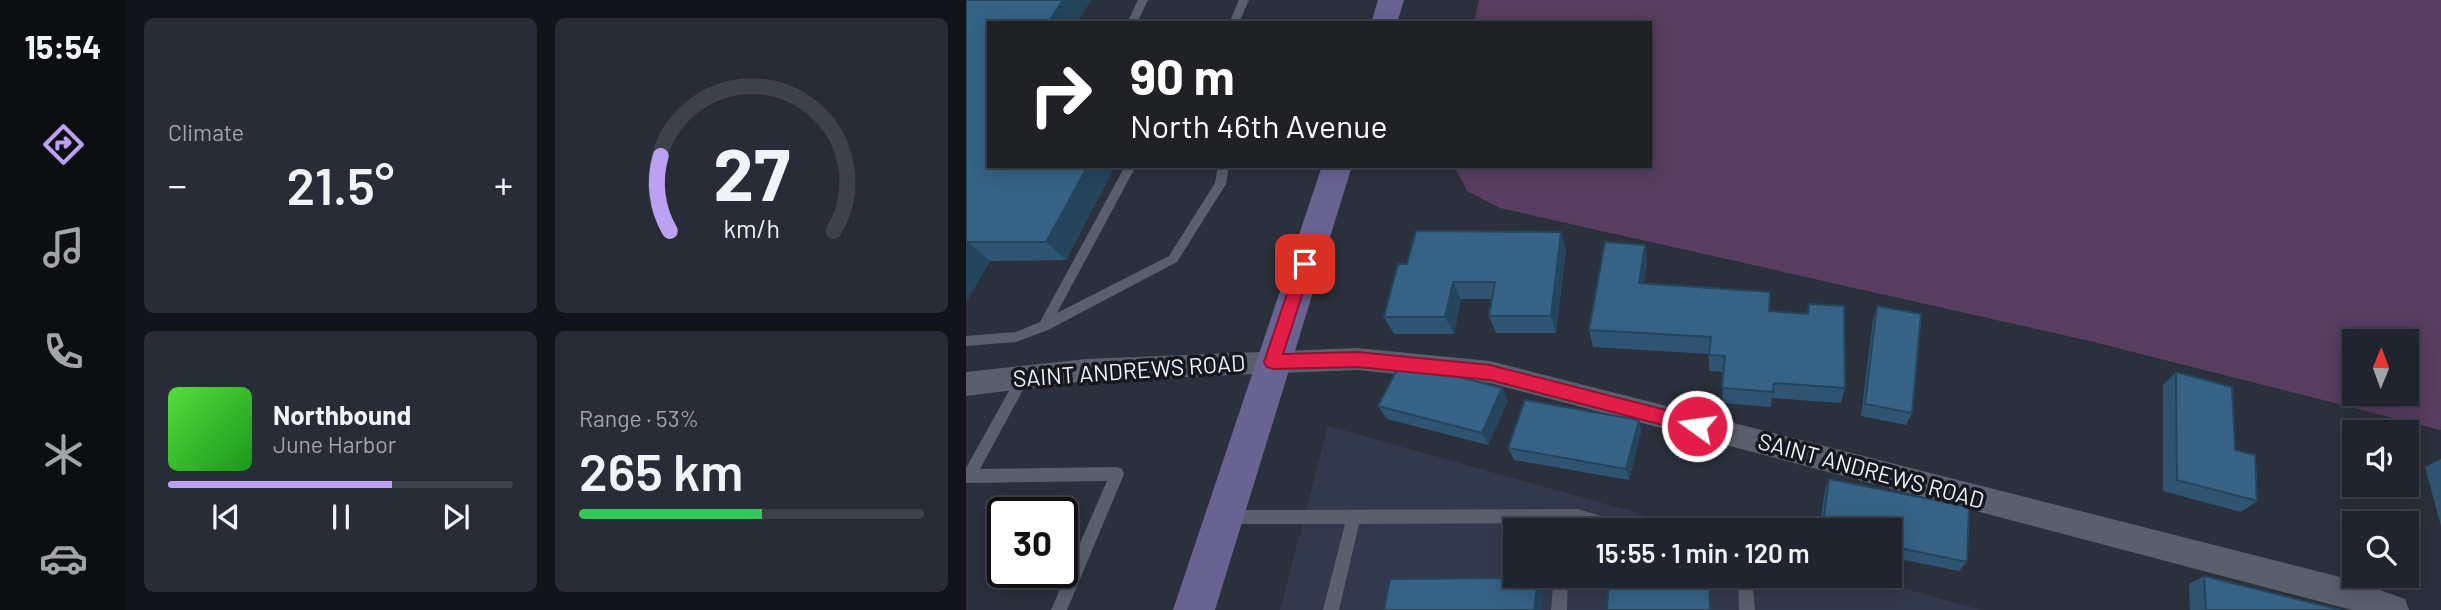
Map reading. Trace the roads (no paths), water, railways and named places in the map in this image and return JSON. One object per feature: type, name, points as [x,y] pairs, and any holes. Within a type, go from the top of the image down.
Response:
[{"type":"street","points":[[1385,21],[1391,0]]},
{"type":"street","points":[[1194,610],[1336,168]]},
{"type":"street","name":"SAINT ANDREWS ROAD","points":[[966,384],[1086,370],[1357,359],[1490,372],[2353,603],[2394,610]]},
{"type":"lane","points":[[1133,21],[1143,0]]},
{"type":"lane","points":[[1235,21],[1244,0]]},
{"type":"lane","points":[[1044,326],[1130,168]]},
{"type":"lane","points":[[966,341],[1016,337],[1044,326],[1173,259],[1220,184],[1224,168]]},
{"type":"lane","points":[[968,476],[1024,377]]},
{"type":"lane","points":[[968,476],[1117,474],[1059,610]]},
{"type":"lane","points":[[1222,517],[1354,516],[1503,521]]},
{"type":"lane","points":[[1331,610],[1354,516]]},
{"type":"lane","points":[[1559,610],[1560,588]]},
{"type":"lane","points":[[1746,588],[1747,610]]}]
